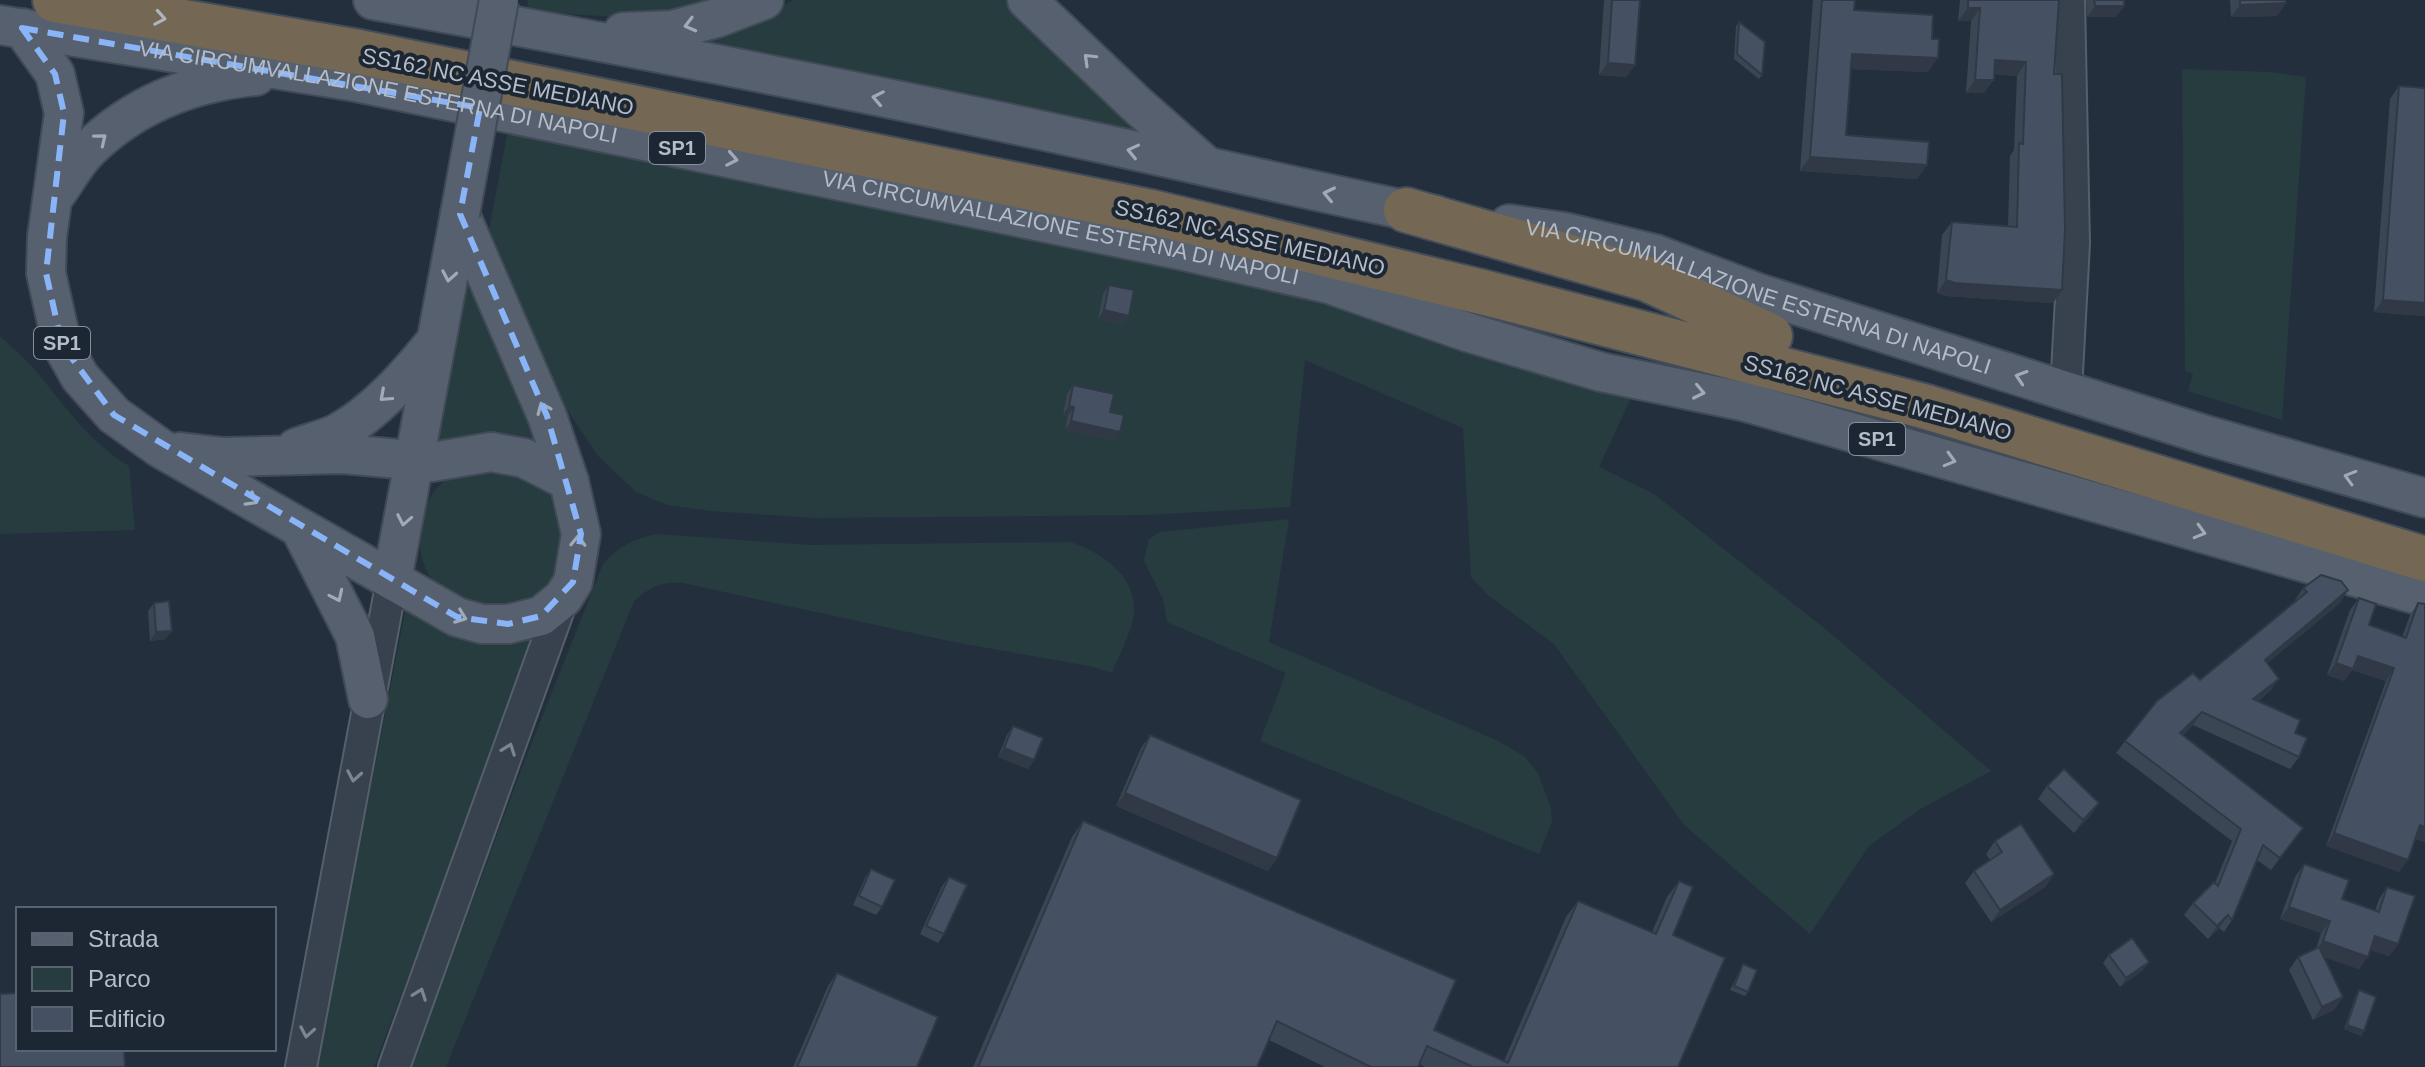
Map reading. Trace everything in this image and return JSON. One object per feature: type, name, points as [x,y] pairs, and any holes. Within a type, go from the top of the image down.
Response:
[{"type":"highway","name":"SS162 NC ASSE MEDIANO","points":[[55,0],[359,52],[1151,212],[1486,293],[1923,406],[2425,559]]},
{"type":"highway","name":"SS162 NC ASSE MEDIANO","points":[[218,0],[1147,184],[1770,336],[2425,531]]},
{"type":"highway","points":[[1406,210],[1647,279],[1770,336]]},
{"type":"highway","points":[[1329,284],[1553,340],[1923,406]]},
{"type":"main road","name":"VIA CIRCUMVALLAZIONE ESTERNA DI NAPOLI","points":[[373,0],[566,35],[1087,140],[1406,210],[1564,232],[1655,254],[1758,293],[2066,391],[2425,498]]},
{"type":"main road","points":[[392,580],[499,0]]},
{"type":"main road","points":[[566,35],[672,30],[717,18],[764,0]]},
{"type":"main road","points":[[1027,0],[1136,104],[1209,168]]},
{"type":"main road","name":"VIA CIRCUMVALLAZIONE ESTERNA DI NAPOLI","points":[[11,26],[350,81],[1101,234],[1329,284],[1467,332],[1601,372],[1746,402],[2425,597]]},
{"type":"main road","name":"SP1","points":[[11,26],[55,74],[64,113],[46,273],[62,345],[80,377],[114,415],[160,448]]},
{"type":"main road","points":[[52,200],[88,150],[125,119],[165,96],[221,79],[293,72]]},
{"type":"main road","points":[[160,448],[457,617],[482,624],[508,624],[541,616],[563,598],[573,582],[581,534],[569,481],[547,416],[460,214]]},
{"type":"main road","points":[[275,456],[338,432],[383,399],[411,371],[437,338]]},
{"type":"main road","points":[[160,448],[223,457],[343,454],[444,462],[491,452],[535,462],[569,481]]},
{"type":"main road","points":[[300,528],[330,581],[355,636],[368,699]]},
{"type":"street","points":[[2066,391],[2074,243],[2069,0]]},
{"type":"street","points":[[301,1067],[392,580]]},
{"type":"street","points":[[394,1067],[563,598]]},
{"type":"highlighted area","points":[[22,28],[480,108],[460,214],[547,416],[581,534],[573,582],[541,616],[508,624],[457,617],[114,415],[62,345],[46,273],[64,113],[55,74]]},
{"type":"green space","points":[[528,0],[735,0],[638,18],[527,12]]},
{"type":"green space","points":[[793,0],[1013,0],[1153,137],[691,46]]},
{"type":"green space","points":[[2182,69],[2270,72],[2306,77],[2282,420],[2188,391],[2193,374],[2185,371]]},
{"type":"green space","points":[[508,130],[1290,287],[1632,396],[1599,467],[1654,494],[1828,631],[1991,771],[1922,808],[1869,846],[1810,934],[1684,825],[1554,644],[1488,595],[1471,577],[1463,428],[1305,360],[1290,507],[1146,515],[815,518],[667,505],[636,492],[598,456],[531,356],[498,279],[489,230]]},
{"type":"green space","points":[[463,278],[471,278],[550,454],[435,448]]},
{"type":"green space","points":[[0,336],[31,365],[92,437],[129,466],[135,530],[0,534]]},
{"type":"green space","points":[[494,462],[558,494],[572,551],[541,601],[483,614],[449,595],[432,580],[421,554],[421,524],[431,496],[440,484],[452,476]]},
{"type":"green space","points":[[1289,519],[1269,642],[1494,739],[1524,756],[1538,773],[1551,808],[1552,822],[1539,854],[1260,741],[1286,673],[1167,622],[1163,599],[1144,561],[1149,539],[1160,532]]},
{"type":"green space","points":[[657,534],[809,545],[1071,542],[1105,559],[1123,577],[1133,599],[1133,620],[1112,673],[683,583],[662,584],[651,589],[634,601],[446,1067],[411,1067],[523,765],[603,564],[627,544]]},
{"type":"green space","points":[[406,607],[532,629],[536,638],[374,1067],[316,1067]]},
{"type":"building","points":[[1612,0],[1640,0],[1635,65],[1608,63]]},
{"type":"building","points":[[1822,0],[1855,0],[1854,10],[1933,15],[1932,39],[1939,39],[1938,58],[1852,54],[1846,135],[1929,142],[1927,165],[1810,157]]},
{"type":"building","points":[[1968,0],[2059,0],[2054,74],[2062,74],[2065,230],[2062,290],[1946,280],[1952,222],[2017,227],[2019,143],[2023,144],[2026,62],[1995,60],[1994,80],[1975,80],[1980,8],[1968,8]]},
{"type":"building","points":[[2094,0],[2124,0],[2124,6],[2095,6]]},
{"type":"building","points":[[2240,0],[2285,0],[2286,3],[2240,5]]},
{"type":"building","points":[[1739,22],[1765,42],[1762,75],[1737,54]]},
{"type":"building","points":[[2399,86],[2425,88],[2425,303],[2383,300]]},
{"type":"building","points":[[1109,285],[1134,290],[1129,316],[1104,310]]},
{"type":"building","points":[[1073,385],[1114,394],[1110,412],[1124,415],[1120,432],[1071,421],[1074,407],[1069,406]]},
{"type":"building","points":[[2321,575],[2341,581],[2348,590],[2265,660],[2279,679],[2253,699],[2300,720],[2295,733],[2307,738],[2299,757],[2202,712],[2180,733],[2303,828],[2280,858],[2263,845],[2232,920],[2228,915],[2217,926],[2193,903],[2214,882],[2218,886],[2241,829],[2125,741],[2157,701],[2193,673],[2200,680],[2307,592],[2303,588]]},
{"type":"building","points":[[2359,598],[2376,604],[2369,625],[2406,638],[2418,603],[2425,604],[2425,827],[2420,825],[2408,860],[2334,833],[2394,668],[2358,656],[2353,669],[2336,663]]},
{"type":"building","points":[[169,601],[172,631],[156,632],[154,603]]},
{"type":"building","points":[[1013,726],[1043,738],[1034,760],[1004,748]]},
{"type":"building","points":[[1150,735],[1301,800],[1277,858],[1125,793]]},
{"type":"building","points":[[2064,769],[2099,803],[2083,820],[2047,786]]},
{"type":"building","points":[[1083,821],[1456,980],[1434,1030],[1508,1063],[1578,901],[1656,934],[1679,881],[1693,887],[1673,935],[1725,958],[1678,1067],[1473,1067],[1427,1046],[1418,1067],[1371,1067],[1277,1021],[1257,1067],[978,1067]]},
{"type":"building","points":[[2021,824],[2054,874],[2000,910],[1974,871],[2002,852],[1995,841]]},
{"type":"building","points":[[2304,864],[2349,880],[2342,899],[2379,912],[2387,887],[2415,896],[2398,944],[2375,936],[2368,957],[2323,941],[2330,921],[2289,907]]},
{"type":"building","points":[[871,869],[895,880],[882,907],[859,896]]},
{"type":"building","points":[[949,877],[967,885],[944,934],[926,926]]},
{"type":"building","points":[[2132,938],[2149,962],[2126,978],[2109,955]]},
{"type":"building","points":[[2319,947],[2343,997],[2322,1007],[2298,957]]},
{"type":"building","points":[[1743,964],[1757,970],[1748,992],[1734,986]]},
{"type":"building","points":[[837,973],[938,1017],[917,1067],[797,1067]]},
{"type":"building","points":[[2359,990],[2376,997],[2364,1031],[2347,1025]]},
{"type":"building","points":[[16,993],[16,1051],[124,1051],[125,1067],[0,1067],[0,994]]}]
